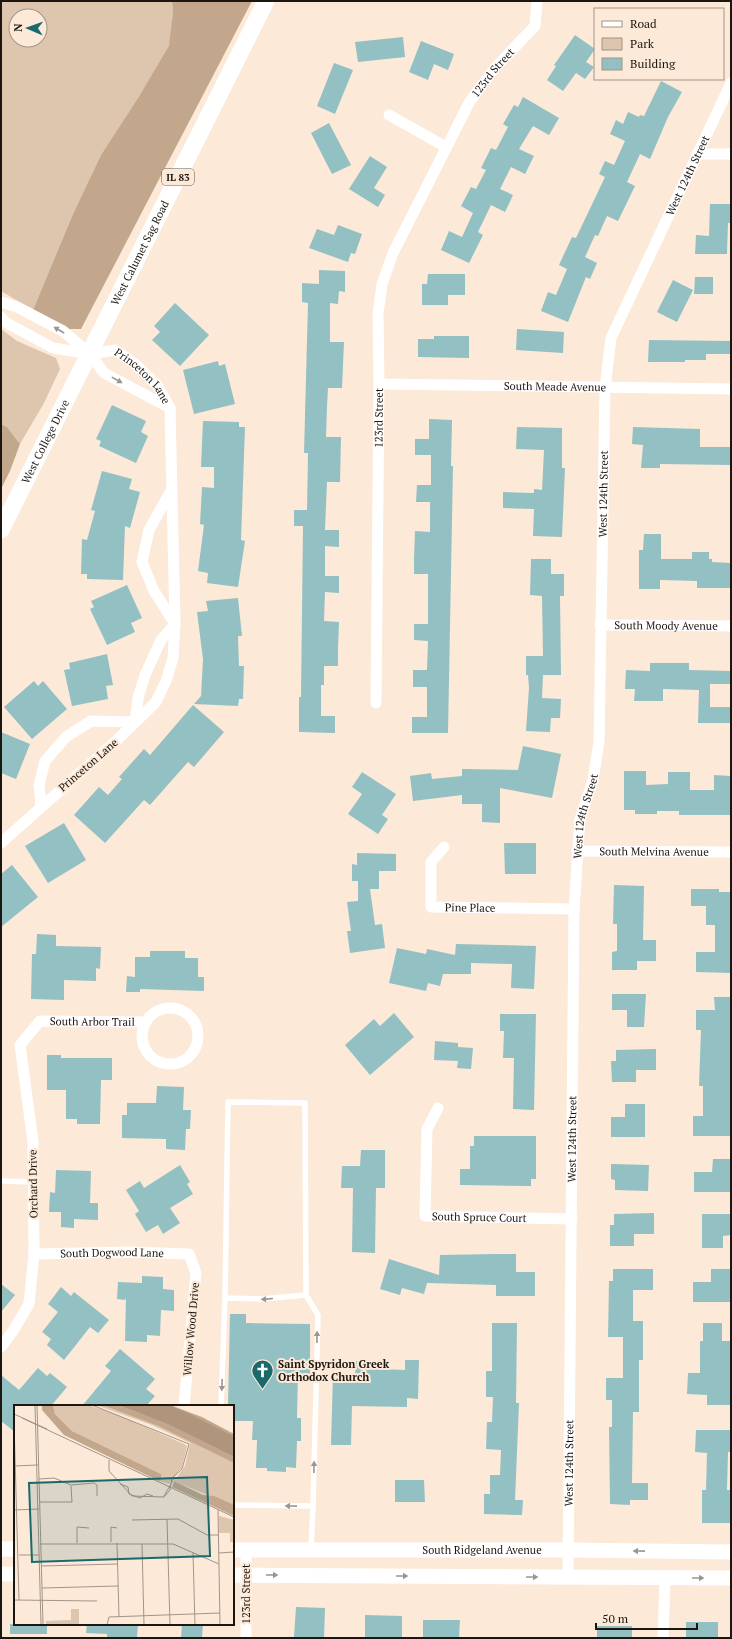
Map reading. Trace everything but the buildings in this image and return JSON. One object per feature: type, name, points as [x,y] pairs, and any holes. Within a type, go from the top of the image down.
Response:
[{"type":"main road","name":"West Calumet Sag Road","points":[[90,354],[266,1]]},
{"type":"main road","name":"West College Drive","points":[[1,530],[90,354]]},
{"type":"main road","points":[[1,1549],[14,1549]]},
{"type":"main road","name":"South Ridgeland Avenue","points":[[240,1550],[568,1550],[731,1552]]},
{"type":"main road","points":[[1,1574],[14,1574]]},
{"type":"main road","points":[[240,1575],[731,1578]]},
{"type":"street","name":"123rd Street","points":[[376,703],[379,384],[378,314],[382,284],[393,253],[470,100],[494,69],[535,26],[537,1]]},
{"type":"street","name":"West 124th Street","points":[[568,1577],[574,909],[580,819],[593,780],[599,742],[605,388],[611,338],[731,83]]},
{"type":"street","points":[[389,115],[446,147]]},
{"type":"street","points":[[697,154],[731,154]]},
{"type":"street","points":[[1,302],[17,307],[63,331],[90,354]]},
{"type":"street","points":[[1,317],[5,322],[53,348],[90,354]]},
{"type":"street","name":"Princeton Lane","points":[[1,842],[40,806],[116,741],[156,702],[166,681],[173,658],[175,624],[170,408],[157,385],[135,364],[115,350],[90,354],[104,373],[170,408]]},
{"type":"street","name":"South Meade Avenue","points":[[379,384],[731,389]]},
{"type":"street","name":"Princeton Lane","points":[[172,489],[150,530],[142,562],[154,590],[175,624]]},
{"type":"street","points":[[135,722],[138,698],[145,675],[161,640],[175,624]]},
{"type":"street","name":"South Moody Avenue","points":[[600,625],[731,626]]},
{"type":"street","name":"Princeton Lane","points":[[40,806],[40,785],[45,761],[66,737],[92,721],[135,722]]},
{"type":"street","name":"Pine Place","points":[[444,847],[431,862],[431,907],[574,909]]},
{"type":"street","name":"South Melvina Avenue","points":[[577,851],[731,852]]},
{"type":"street","name":"South Arbor Trail","points":[[163,1009],[176,1009],[184,1012],[196,1025],[198,1034],[194,1051],[179,1063],[164,1063],[151,1057],[145,1050],[142,1041],[142,1031],[146,1022],[151,1015],[163,1009]]},
{"type":"street","name":"South Arbor Trail","points":[[40,1021],[146,1022]]},
{"type":"street","name":"Orchard Drive","points":[[1,1347],[14,1331],[29,1304],[34,1254],[33,1142],[20,1045],[40,1021]]},
{"type":"street","name":"South Spruce Court","points":[[438,1108],[427,1129],[425,1216],[572,1219]]},
{"type":"street","name":"South Dogwood Lane","points":[[34,1254],[128,1252],[190,1254]]},
{"type":"street","name":"Willow Wood Drive","points":[[184,1405],[196,1273],[190,1254]]},
{"type":"street","name":"123rd Street","points":[[240,1550],[240,1575],[246,1638]]},
{"type":"street","points":[[663,1638],[665,1578]]},
{"type":"lane","points":[[221,1405],[225,1298],[228,1102],[305,1103],[306,1295],[318,1315],[311,1551]]},
{"type":"lane","points":[[1,1181],[33,1182]]},
{"type":"lane","points":[[225,1298],[261,1299],[306,1295]]},
{"type":"lane","points":[[234,1505],[313,1506]]},
{"type":"green space","points":[[1,1],[172,1],[173,12],[170,46],[101,155],[73,214],[33,310],[1,291]]},
{"type":"green space","points":[[1,329],[17,341],[56,358],[60,369],[44,403],[20,444],[7,427],[1,424]]},
{"type":"shaded area","points":[[172,1],[252,1],[81,329],[68,329],[33,310],[73,214],[101,155],[138,98],[169,46],[173,12]]},
{"type":"shaded area","points":[[1,424],[7,427],[20,444],[10,471],[1,489]]},
{"type":"place","name":"Saint Spyridon Greek Orthodox Church","points":[[263,1390]]}]
